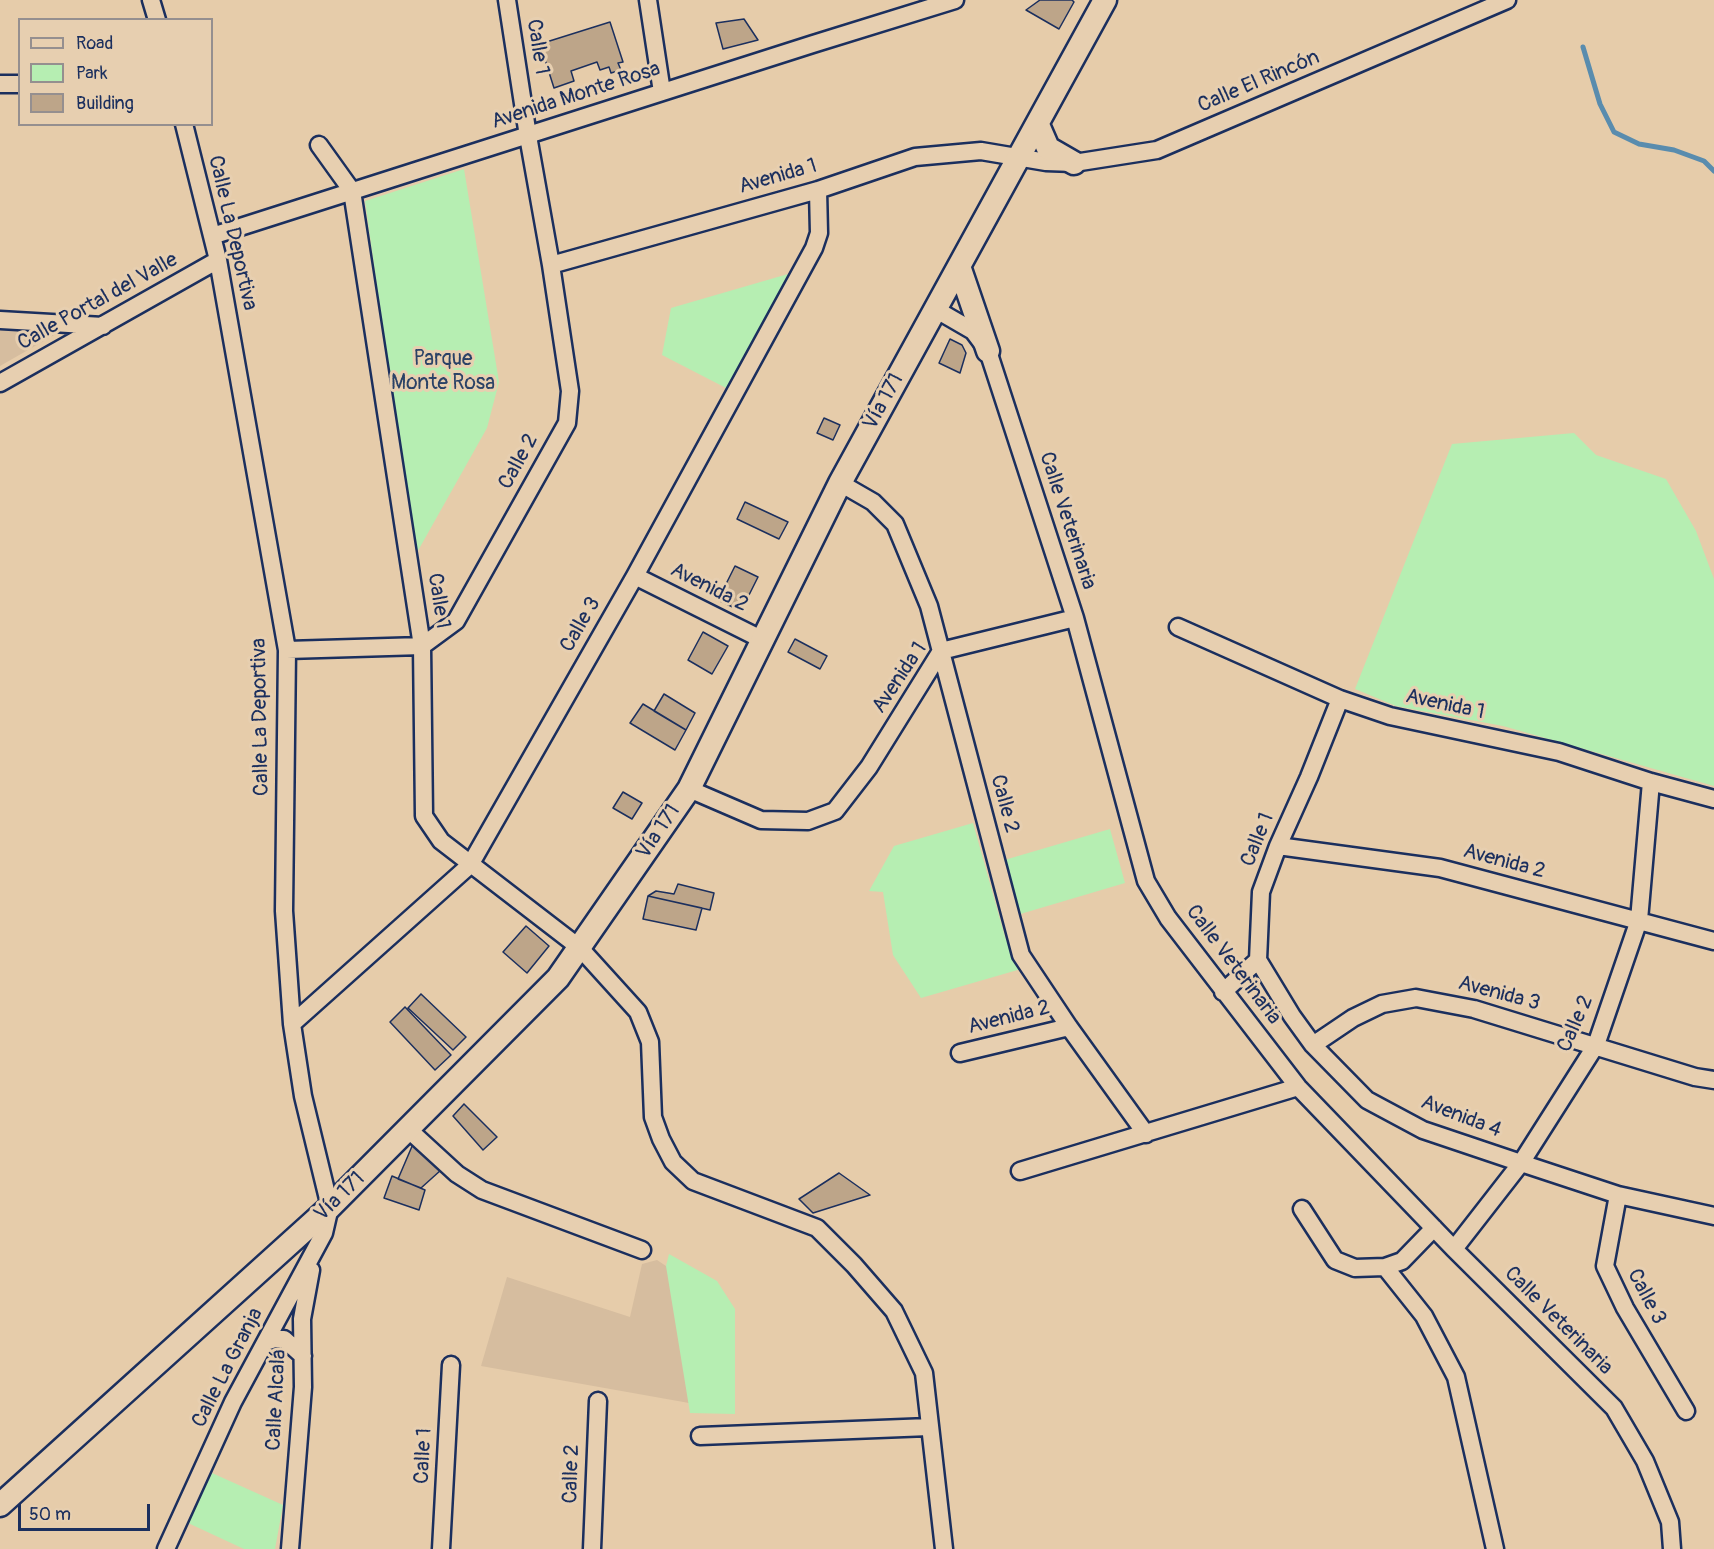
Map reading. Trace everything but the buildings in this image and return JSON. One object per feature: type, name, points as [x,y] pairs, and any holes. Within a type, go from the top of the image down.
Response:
[{"type":"main road","name":"Vía 171","points":[[0,1505],[330,1208],[558,978],[580,948],[689,789],[840,483],[1038,125],[1101,3]]},
{"type":"main road","points":[[1038,125],[1048,148],[1074,163]]},
{"type":"main road","points":[[959,266],[988,351]]},
{"type":"street","points":[[152,0],[156,18]]},
{"type":"street","name":"Calle 1","points":[[507,0],[528,136]]},
{"type":"street","points":[[648,0],[662,92]]},
{"type":"street","name":"Avenida Monte Rosa","points":[[212,236],[955,0]]},
{"type":"street","name":"Calle El Rincón","points":[[1019,158],[1074,163],[1157,150],[1507,0]]},
{"type":"street","points":[[0,84],[18,84]]},
{"type":"street","name":"Calle La Deportiva","points":[[184,126],[218,260],[287,650],[284,911],[292,1023],[303,1096],[330,1208]]},
{"type":"street","name":"Calle 2","points":[[422,646],[456,621],[567,423],[570,391],[528,136]]},
{"type":"street","points":[[319,145],[352,190]]},
{"type":"street","name":"Avenida 1","points":[[551,265],[818,190],[915,157],[981,151],[1019,158]]},
{"type":"street","name":"Calle 1","points":[[352,190],[422,646],[424,816],[441,841],[580,948],[638,1012],[650,1042],[653,1117],[661,1140],[673,1162],[693,1181],[817,1228],[854,1265],[894,1311],[924,1373],[944,1549]]},
{"type":"street","name":"Calle 3","points":[[292,1023],[470,865],[635,576],[814,248],[819,233],[818,190]]},
{"type":"street","name":"Calle Portal del Valle","points":[[0,383],[218,260]]},
{"type":"street","name":"Calle Veterinaria","points":[[935,309],[973,332],[988,351],[1075,618],[1146,881],[1168,918],[1298,1087],[1454,1249],[1614,1408],[1649,1471],[1670,1522],[1672,1549]]},
{"type":"street","points":[[0,320],[103,326]]},
{"type":"street","name":"Calle 2","points":[[840,483],[873,502],[895,524],[929,606],[1021,955],[1069,1027],[1146,1134]]},
{"type":"street","name":"Avenida 2","points":[[635,576],[763,640]]},
{"type":"street","name":"Avenida 1","points":[[689,789],[760,820],[808,821],[835,811],[869,767],[940,651],[1075,618]]},
{"type":"street","name":"Avenida 1","points":[[1178,627],[1340,699],[1390,716],[1559,752],[1651,782],[1714,799]]},
{"type":"street","points":[[287,650],[422,646]]},
{"type":"street","name":"Calle 1","points":[[1258,960],[1261,892],[1340,699]]},
{"type":"street","name":"Calle 2","points":[[1454,1249],[1521,1164],[1596,1045],[1639,920],[1651,782]]},
{"type":"street","name":"Avenida 2","points":[[1278,846],[1440,868],[1714,941]]},
{"type":"street","points":[[1223,992],[1258,960]]},
{"type":"street","name":"Avenida 4","points":[[1258,960],[1313,1046],[1367,1100],[1423,1130],[1521,1164],[1618,1195],[1714,1216]]},
{"type":"street","name":"Avenida 3","points":[[1313,1046],[1353,1018],[1382,1004],[1416,998],[1474,1009],[1695,1077],[1714,1080]]},
{"type":"street","name":"Avenida 2","points":[[960,1053],[1069,1027]]},
{"type":"street","points":[[1020,1171],[1298,1087]]},
{"type":"street","points":[[409,1130],[458,1174],[482,1190],[642,1250]]},
{"type":"street","name":"Calle 3","points":[[1618,1195],[1605,1266],[1624,1308],[1686,1411]]},
{"type":"street","name":"Calle La Granja","points":[[166,1549],[233,1402],[314,1254],[324,1233],[330,1208]]},
{"type":"street","points":[[1302,1209],[1335,1260],[1355,1268],[1385,1267],[1402,1261],[1434,1228]]},
{"type":"street","name":"Calle Alcalá","points":[[290,1549],[303,1387],[302,1319],[314,1254]]},
{"type":"street","points":[[1385,1267],[1424,1316],[1456,1377],[1495,1549]]},
{"type":"street","points":[[266,1342],[284,1339],[303,1356]]},
{"type":"street","name":"Calle 1","points":[[441,1549],[451,1365]]},
{"type":"street","name":"Calle 2","points":[[592,1549],[598,1401]]},
{"type":"street","points":[[700,1436],[929,1427]]},
{"type":"shaded area","points":[[0,328],[63,330],[0,366]]},
{"type":"shaded area","points":[[657,1260],[666,1266],[671,1276],[689,1403],[481,1366],[507,1277],[630,1317],[642,1264]]},
{"type":"green space","name":"Parque Monte Rosa","points":[[464,169],[499,382],[487,428],[415,556],[365,201]]},
{"type":"green space","points":[[788,274],[728,389],[662,355],[671,308]]},
{"type":"green space","points":[[1574,433],[1596,455],[1666,479],[1696,531],[1714,579],[1714,786],[1503,726],[1396,706],[1355,689],[1452,444]]},
{"type":"green space","points":[[973,823],[1005,937],[1021,969],[921,998],[893,955],[883,892],[869,891],[894,846]]},
{"type":"green space","points":[[1110,829],[1125,883],[1017,915],[1001,861]]},
{"type":"green space","points":[[669,1254],[717,1281],[735,1309],[735,1414],[690,1413],[666,1266]]},
{"type":"green space","points":[[212,1473],[283,1505],[275,1549],[244,1549],[188,1523]]},
{"type":"waterway","points":[[1583,47],[1600,104],[1614,132],[1639,144],[1674,150],[1704,161],[1714,171]]}]
